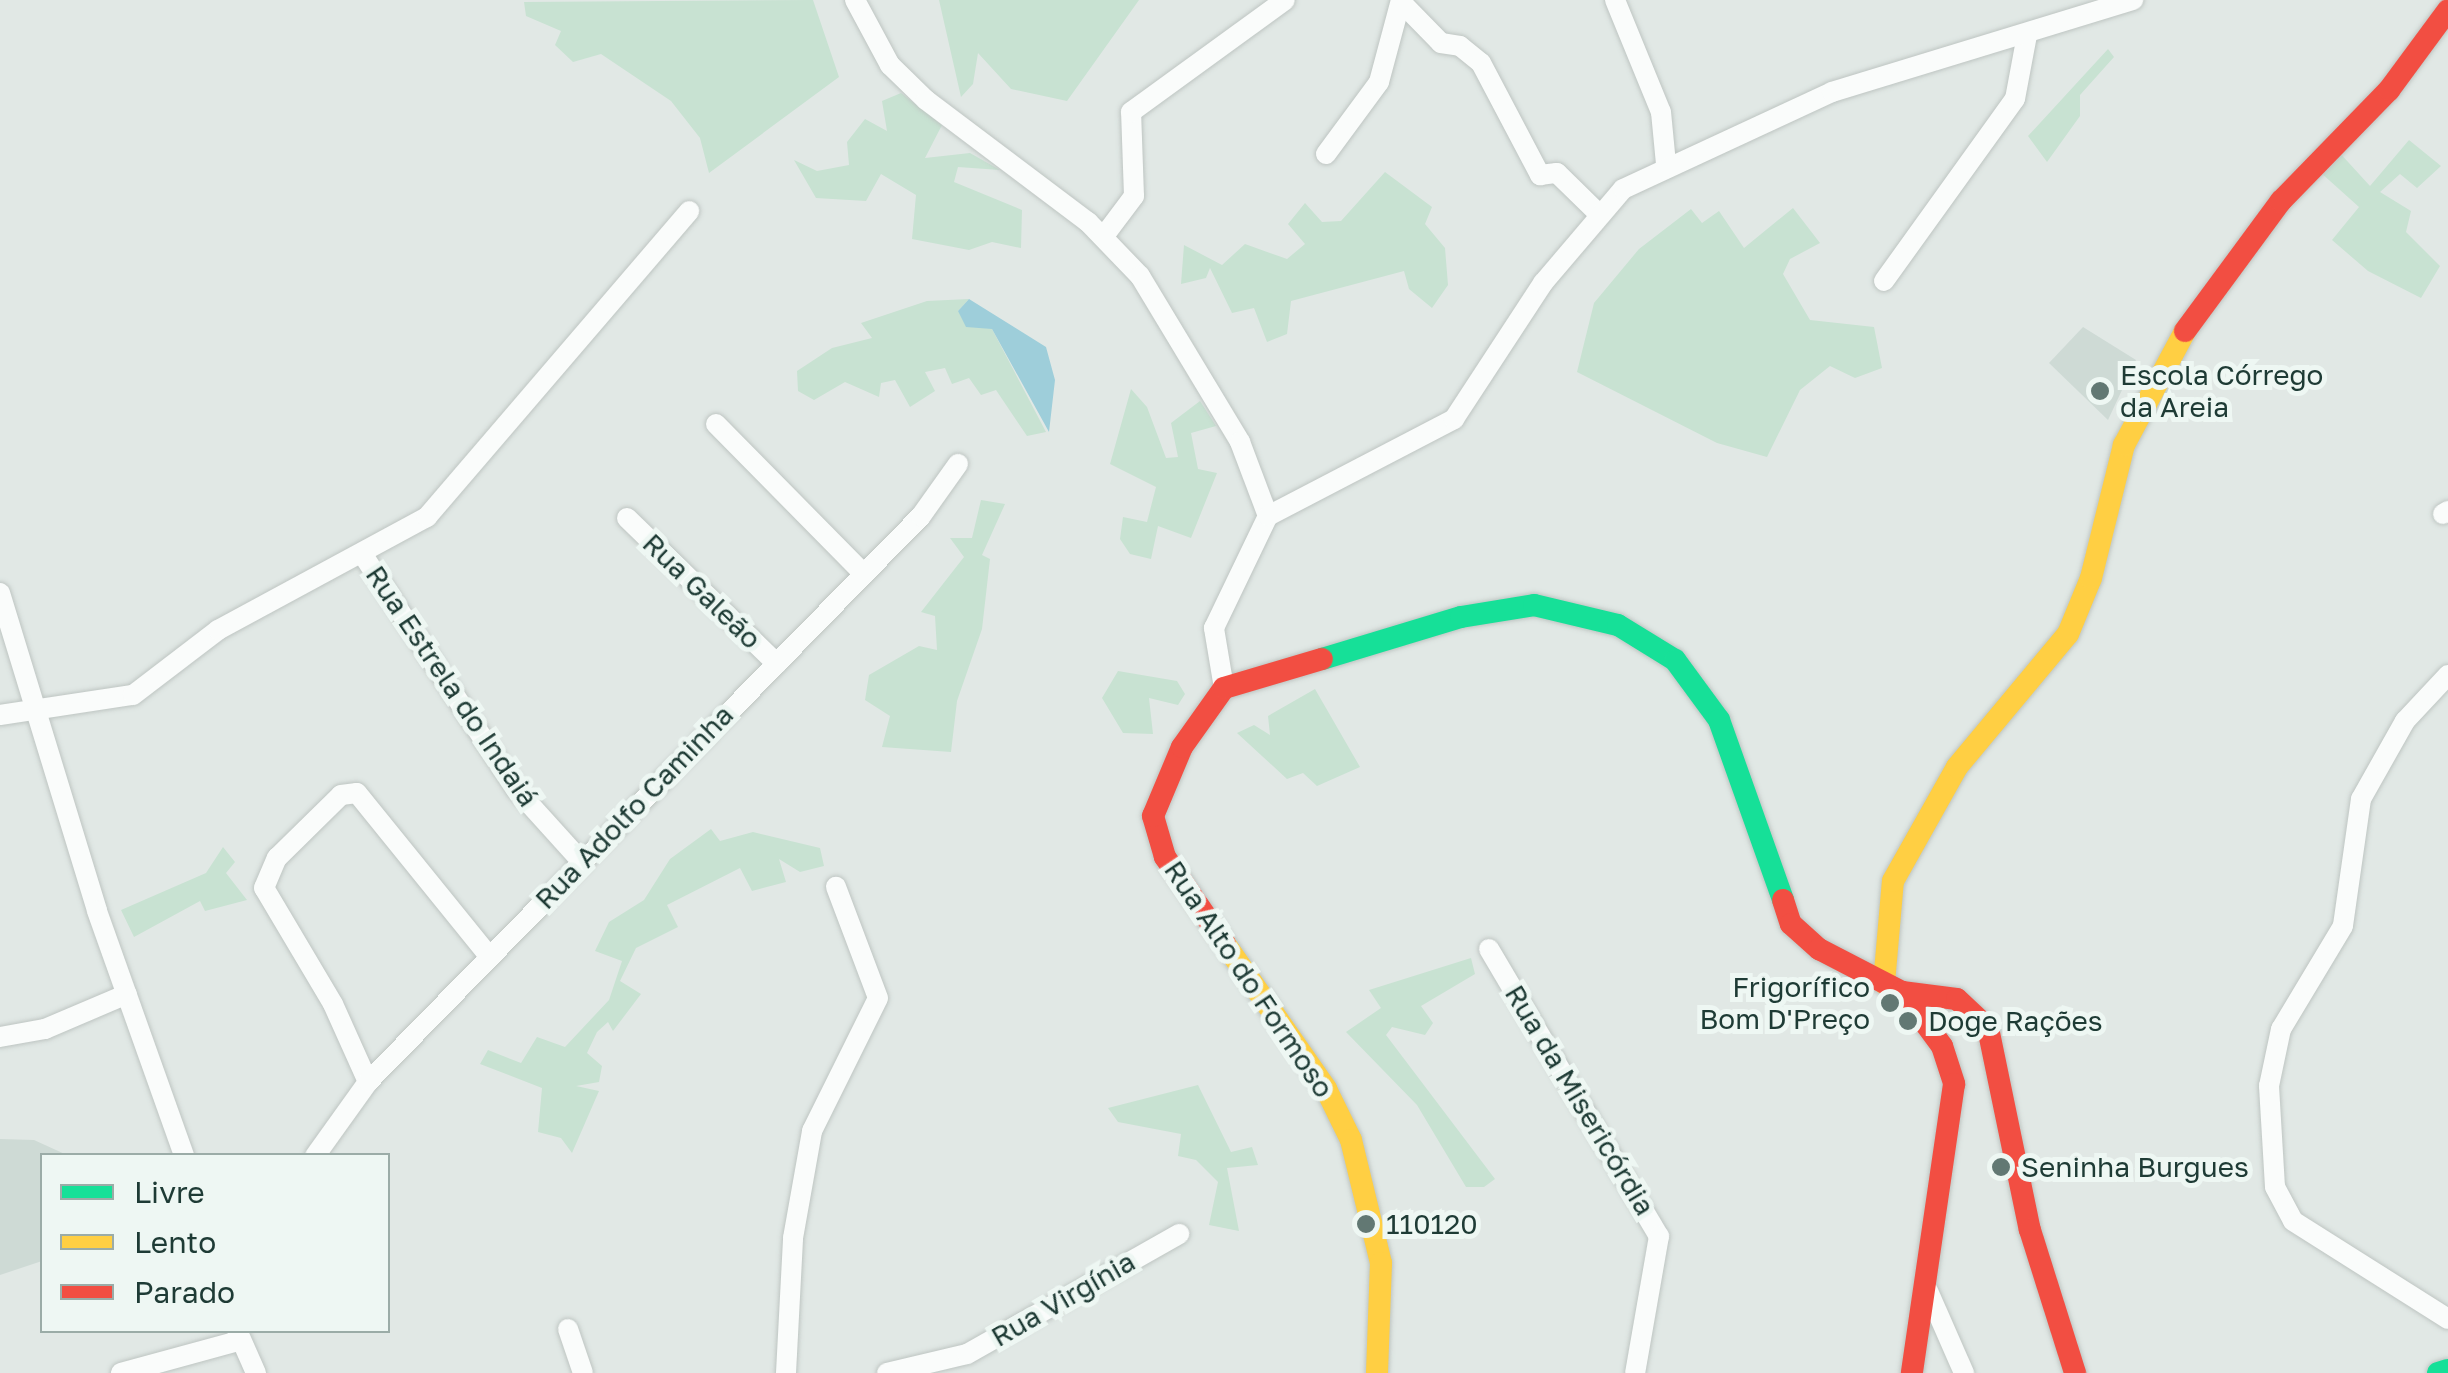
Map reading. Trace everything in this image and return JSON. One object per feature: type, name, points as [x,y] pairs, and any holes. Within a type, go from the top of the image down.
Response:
[{"type":"street","points":[[855,0],[890,66],[926,100],[1104,236],[1140,276],[1223,410],[1268,516]]},
{"type":"street","points":[[1104,236],[1134,196],[1131,112],[1285,0]]},
{"type":"street","points":[[1615,0],[1660,112],[1666,164]]},
{"type":"street","points":[[1912,1373],[1948,1168],[1954,1084],[1942,1046],[1892,988],[1800,935],[1768,871],[1709,701],[1675,660],[1618,626],[1561,608],[1513,606],[1224,688],[1214,628],[1268,516],[1454,420],[1598,213],[1666,164],[1832,92],[2133,0]]},
{"type":"street","points":[[1401,1],[1441,44],[1460,46],[1481,64],[1540,176],[1557,173],[1598,213]]},
{"type":"street","points":[[1326,154],[1379,82],[1401,1]]},
{"type":"street","points":[[1892,988],[1884,910],[1894,881],[1956,766],[2068,634],[2095,565],[2124,446],[2177,340],[2281,202],[2388,90],[2448,10]]},
{"type":"street","points":[[1884,281],[2015,99],[2027,35]]},
{"type":"street","points":[[0,715],[133,695],[207,637],[364,555],[427,517],[689,210]]},
{"type":"street","points":[[716,424],[864,574]]},
{"type":"street","name":"Rua Adolfo Caminha","points":[[317,1153],[368,1082],[864,574],[958,464]]},
{"type":"street","name":"Rua Galeão","points":[[627,518],[776,664]]},
{"type":"street","name":"Rua Estrela do Indaiá","points":[[364,555],[516,789],[581,861]]},
{"type":"street","points":[[0,593],[127,994],[183,1153]]},
{"type":"street","points":[[2448,675],[2405,721],[2361,798],[2344,926],[2281,1029],[2269,1086],[2275,1187],[2293,1222],[2448,1319]]},
{"type":"street","name":"Rua Alto do Formoso","points":[[1224,688],[1172,766],[1153,816],[1155,833],[1326,1089],[1351,1140],[1381,1263],[1377,1373]]},
{"type":"street","points":[[368,1082],[334,1004],[264,888],[268,868],[347,791],[363,798],[489,956]]},
{"type":"street","points":[[786,1373],[792,1238],[812,1131],[878,998],[836,887]]},
{"type":"street","name":"Rua da Misericórdia","points":[[1489,949],[1659,1236],[1634,1373]]},
{"type":"street","points":[[1892,988],[1957,999],[1988,1028],[2030,1230],[2075,1373]]},
{"type":"street","points":[[0,1038],[28,1034],[127,994]]},
{"type":"street","name":"Rua Virgínia","points":[[888,1373],[967,1354],[1179,1234]]},
{"type":"street","points":[[1926,1285],[1964,1373]]},
{"type":"street","points":[[568,1329],[583,1373]]},
{"type":"street","points":[[121,1373],[238,1336],[256,1373]]},
{"type":"street","points":[[2438,1373],[2448,1370]]},
{"type":"shaded area","name":"Escola Córrego da Areia","points":[[2083,327],[2136,360],[2108,420],[2049,363]]},
{"type":"shaded area","points":[[0,1139],[34,1140],[63,1153],[40,1153],[40,1262],[0,1275]]},
{"type":"green space","points":[[813,0],[839,77],[709,173],[700,138],[671,101],[601,54],[573,62],[555,45],[561,31],[526,16],[524,2]]},
{"type":"green space","points":[[939,0],[1139,0],[1067,101],[1011,89],[978,53],[973,84],[961,97]]},
{"type":"green space","points":[[2108,49],[2114,57],[2080,95],[2080,116],[2047,162],[2028,136]]},
{"type":"green space","points":[[901,93],[942,125],[925,158],[970,153],[1000,170],[958,167],[954,182],[1022,210],[1021,248],[992,242],[969,250],[912,239],[916,195],[881,174],[866,201],[816,198],[794,160],[817,171],[849,165],[847,142],[865,119],[887,131],[882,101]]},
{"type":"green space","points":[[2409,140],[2441,166],[2417,188],[2400,174],[2380,192],[2411,211],[2406,232],[2440,266],[2421,298],[2368,271],[2332,240],[2359,207],[2320,172],[2338,151],[2370,186]]},
{"type":"green space","points":[[1385,172],[1432,207],[1425,224],[1445,248],[1448,285],[1432,308],[1409,289],[1404,271],[1291,301],[1287,334],[1267,342],[1254,308],[1232,313],[1210,268],[1206,278],[1181,284],[1184,245],[1222,265],[1245,244],[1287,259],[1305,244],[1288,224],[1305,203],[1322,222],[1341,221]]},
{"type":"green space","points":[[1793,208],[1820,243],[1790,259],[1783,274],[1810,320],[1874,327],[1882,368],[1855,378],[1830,366],[1800,390],[1767,457],[1717,443],[1577,372],[1594,303],[1639,249],[1691,209],[1702,223],[1719,211],[1744,248]]},
{"type":"green space","points":[[969,299],[958,311],[992,329],[1046,432],[1027,436],[996,390],[981,395],[969,378],[952,384],[945,368],[925,372],[935,391],[910,407],[895,380],[881,383],[879,397],[845,382],[814,400],[798,391],[797,371],[832,348],[872,338],[861,323],[927,301]]},
{"type":"green space","points":[[1131,389],[1147,407],[1166,458],[1178,457],[1171,423],[1200,401],[1216,426],[1191,433],[1198,469],[1217,473],[1191,538],[1158,526],[1151,559],[1130,554],[1120,539],[1123,517],[1147,522],[1156,487],[1110,464]]},
{"type":"green space","points":[[981,500],[1005,504],[982,555],[990,559],[982,629],[957,701],[951,752],[882,747],[890,716],[865,700],[869,675],[919,646],[937,650],[935,616],[921,612],[964,557],[950,538],[972,538]]},
{"type":"green space","points":[[1118,671],[1177,681],[1185,694],[1178,705],[1149,698],[1153,734],[1123,733],[1102,698]]},
{"type":"green space","points":[[1315,689],[1360,767],[1317,786],[1303,773],[1287,779],[1237,733],[1254,725],[1270,735],[1268,716]]},
{"type":"green space","points":[[711,829],[720,841],[753,832],[820,848],[824,866],[800,872],[779,859],[786,882],[752,891],[740,868],[667,905],[678,927],[636,948],[620,981],[641,994],[613,1031],[608,1022],[597,1032],[587,1053],[602,1066],[599,1082],[576,1086],[599,1091],[572,1153],[561,1138],[538,1132],[542,1088],[480,1064],[488,1050],[521,1063],[537,1037],[565,1047],[609,1000],[622,961],[595,951],[609,922],[644,900],[670,859]]},
{"type":"green space","points":[[223,847],[235,862],[226,873],[247,900],[205,911],[200,901],[134,937],[121,910],[206,873]]},
{"type":"green space","points":[[1471,958],[1475,974],[1421,1006],[1433,1023],[1425,1035],[1392,1027],[1386,1035],[1495,1179],[1484,1187],[1466,1187],[1417,1105],[1346,1032],[1381,1008],[1369,990]]},
{"type":"green space","points":[[1198,1085],[1231,1152],[1252,1147],[1258,1165],[1227,1168],[1239,1231],[1209,1225],[1218,1182],[1196,1160],[1178,1156],[1181,1134],[1118,1122],[1108,1108]]},
{"type":"water","points":[[969,299],[1046,347],[1055,380],[1049,432],[992,329],[966,327],[958,311]]},
{"type":"traffic: fast","points":[[1322,659],[1461,617],[1534,605],[1618,625],[1675,660],[1719,720],[1783,900]]},
{"type":"traffic: fast","points":[[2438,1373],[2448,1370]]},
{"type":"traffic: slow","points":[[1884,983],[1893,881],[1957,767],[2068,634],[2091,578],[2124,445],[2185,331]]},
{"type":"traffic: slow","points":[[1225,944],[1326,1089],[1351,1140],[1381,1263],[1377,1373]]},
{"type":"traffic: jam","points":[[2185,331],[2281,201],[2389,90],[2448,10]]},
{"type":"traffic: jam","points":[[1225,944],[1165,857],[1153,816],[1182,747],[1224,688],[1322,659]]},
{"type":"traffic: jam","points":[[1783,900],[1791,924],[1819,949],[1902,992],[1942,1046],[1954,1084],[1912,1373]]},
{"type":"traffic: jam","points":[[1902,992],[1957,999],[1988,1028],[2030,1230],[2075,1373]]},
{"type":"place","name":"Escola Córrego da Areia","points":[[2100,391]]},
{"type":"place","name":"Frigorífico Bom D'Preço","points":[[1890,1003]]},
{"type":"place","name":"Doge Rações","points":[[1908,1021]]},
{"type":"place","name":"Seninha Burgues","points":[[2001,1167]]},
{"type":"place","name":"110120","points":[[1366,1224]]}]
